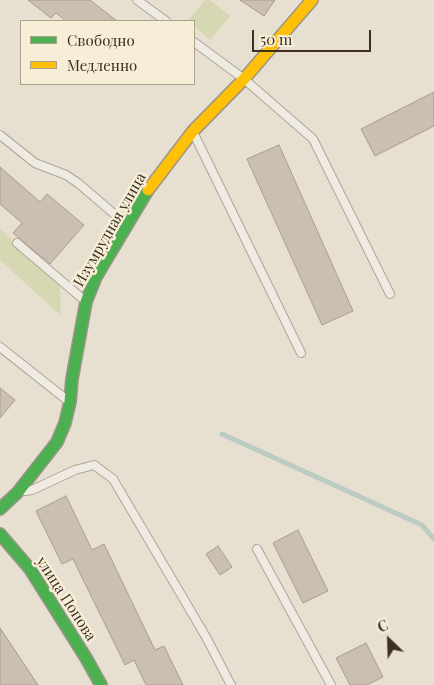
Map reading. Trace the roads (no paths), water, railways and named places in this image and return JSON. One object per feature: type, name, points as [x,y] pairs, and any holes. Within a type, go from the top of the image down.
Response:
[{"type":"street","name":"Изумрудная улица","points":[[0,508],[18,492],[57,442],[70,402],[72,379],[86,302],[96,277],[148,190],[193,131],[244,79],[312,0]]},
{"type":"street","name":"улица Попова","points":[[0,534],[30,569],[101,685]]},
{"type":"lane","points":[[136,0],[165,20]]},
{"type":"lane","points":[[195,43],[244,79],[314,139],[390,294]]},
{"type":"lane","points":[[193,131],[301,353]]},
{"type":"lane","points":[[0,136],[28,159],[78,182],[127,225]]},
{"type":"lane","points":[[18,242],[86,302]]},
{"type":"lane","points":[[0,347],[70,402]]},
{"type":"lane","points":[[18,492],[32,490],[75,470],[94,465],[113,479],[206,637],[231,685]]},
{"type":"lane","points":[[257,548],[331,685]]},
{"type":"waterway","points":[[222,434],[422,525],[434,539]]}]
